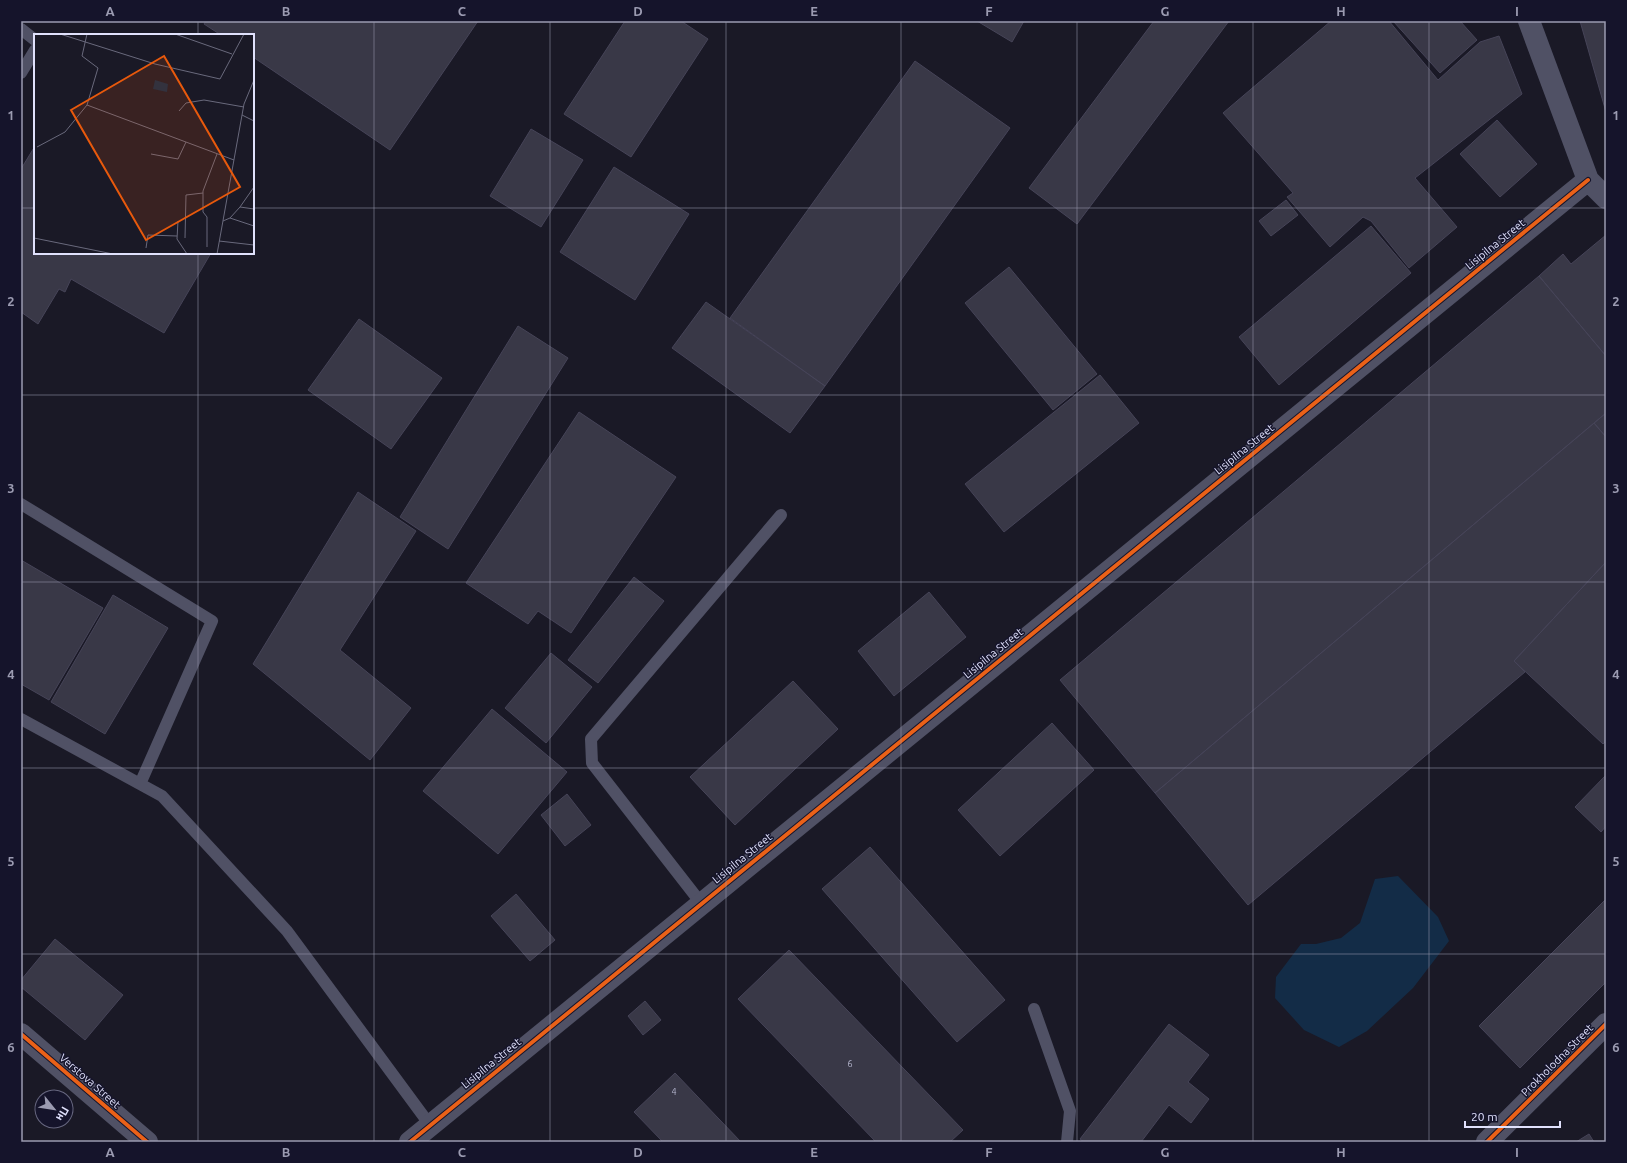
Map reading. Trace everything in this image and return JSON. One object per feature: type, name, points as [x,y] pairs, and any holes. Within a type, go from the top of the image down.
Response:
[{"type":"street","points":[[1529,21],[1588,180],[1606,198]]},
{"type":"street","name":"Lisipilna Street","points":[[410,1142],[1588,180]]},
{"type":"street","name":"Prokholodna Street","points":[[1487,1142],[1606,1024]]},
{"type":"street","name":"Verstova Street","points":[[21,1034],[147,1142]]},
{"type":"lane","points":[[21,29],[34,39]]},
{"type":"lane","points":[[21,73],[34,52]]},
{"type":"lane","points":[[21,504],[212,621],[140,784]]},
{"type":"lane","points":[[701,903],[592,763],[591,739],[781,515]]},
{"type":"lane","points":[[21,719],[162,796],[287,931],[430,1125]]},
{"type":"lane","points":[[1034,1009],[1070,1111],[1067,1142]]},
{"type":"water","points":[[1398,876],[1438,917],[1449,941],[1413,988],[1367,1031],[1339,1047],[1304,1030],[1275,998],[1276,977],[1301,944],[1316,944],[1341,938],[1360,923],[1375,879]]},
{"type":"building","points":[[206,21],[478,21],[390,150],[254,58],[254,34],[219,34],[204,24]]},
{"type":"building","points":[[625,21],[681,21],[708,39],[631,157],[564,114]]},
{"type":"building","points":[[977,21],[1024,21],[1012,42]]},
{"type":"building","points":[[1154,21],[1229,21],[1077,224],[1029,188]]},
{"type":"building","points":[[1331,21],[1389,21],[1438,80],[1480,42],[1499,36],[1522,94],[1415,178],[1457,227],[1409,268],[1371,221],[1363,217],[1330,247],[1287,197],[1293,193],[1223,113]]},
{"type":"building","points":[[1393,21],[1460,21],[1477,40],[1440,73]]},
{"type":"building","points":[[1580,21],[1606,21],[1606,112]]},
{"type":"building","points":[[915,61],[1010,128],[825,386],[730,318]]},
{"type":"building","points":[[1497,120],[1537,164],[1500,197],[1460,154]]},
{"type":"building","points":[[531,129],[583,160],[541,227],[490,196]]},
{"type":"building","points":[[34,148],[34,254],[210,254],[164,333],[71,279],[65,292],[59,289],[38,324],[21,312],[21,169]]},
{"type":"building","points":[[614,167],[689,214],[635,300],[560,252]]},
{"type":"building","points":[[1286,200],[1298,215],[1271,236],[1259,221]]},
{"type":"building","points":[[1371,226],[1411,273],[1279,385],[1239,337]]},
{"type":"building","points":[[1606,235],[1606,356],[1539,276],[1563,254],[1571,264]]},
{"type":"building","points":[[1009,267],[1097,374],[1053,410],[965,303]]},
{"type":"building","points":[[1539,276],[1606,356],[1606,413],[1155,793],[1060,680]]},
{"type":"building","points":[[706,302],[825,386],[790,433],[672,348]]},
{"type":"building","points":[[359,319],[442,378],[391,449],[308,390]]},
{"type":"building","points":[[518,326],[568,358],[448,549],[400,517]]},
{"type":"building","points":[[1100,375],[1139,423],[1004,532],[965,484]]},
{"type":"building","points":[[579,412],[676,477],[571,633],[538,611],[528,624],[466,583]]},
{"type":"building","points":[[1606,413],[1606,437],[1594,423]]},
{"type":"building","points":[[1594,423],[1606,437],[1606,562],[1514,661],[1525,672],[1248,905],[1155,793]]},
{"type":"building","points":[[358,492],[416,531],[340,650],[411,708],[370,760],[253,664]]},
{"type":"building","points":[[21,560],[103,608],[49,700],[21,684]]},
{"type":"building","points":[[1606,562],[1606,741],[1603,744],[1514,661]]},
{"type":"building","points":[[634,577],[664,601],[598,683],[568,660]]},
{"type":"building","points":[[929,592],[966,637],[894,696],[858,651]]},
{"type":"building","points":[[113,595],[168,628],[105,734],[51,702]]},
{"type":"building","points":[[551,653],[592,687],[546,743],[505,708]]},
{"type":"building","points":[[793,681],[838,729],[735,825],[690,777]]},
{"type":"building","points":[[492,709],[567,772],[498,854],[423,791]]},
{"type":"building","points":[[1052,723],[1094,770],[1000,856],[958,810]]},
{"type":"building","points":[[1606,775],[1606,826],[1601,832],[1575,807]]},
{"type":"building","points":[[567,794],[591,825],[565,846],[541,815]]},
{"type":"building","points":[[870,847],[1005,1000],[957,1042],[822,889]]},
{"type":"building","points":[[516,894],[555,940],[530,961],[491,916]]},
{"type":"building","points":[[1606,899],[1606,982],[1520,1068],[1479,1026]]},
{"type":"building","points":[[55,939],[123,995],[85,1040],[21,987],[21,980]]},
{"type":"building","points":[[789,950],[963,1130],[950,1142],[876,1142],[738,999]]},
{"type":"building","points":[[645,1001],[661,1020],[643,1035],[628,1016]]},
{"type":"building","points":[[1169,1024],[1209,1055],[1188,1082],[1209,1099],[1191,1123],[1169,1105],[1141,1142],[1084,1142],[1080,1139]]},
{"type":"building","points":[[675,1073],[741,1142],[663,1142],[634,1112]]},
{"type":"building","points":[[1589,1134],[1594,1142],[1576,1142]]},
{"type":"cycle path","points":[[410,1142],[1588,180]]},
{"type":"cycle path","points":[[1487,1142],[1606,1024]]},
{"type":"cycle path","points":[[21,1034],[147,1142]]}]
